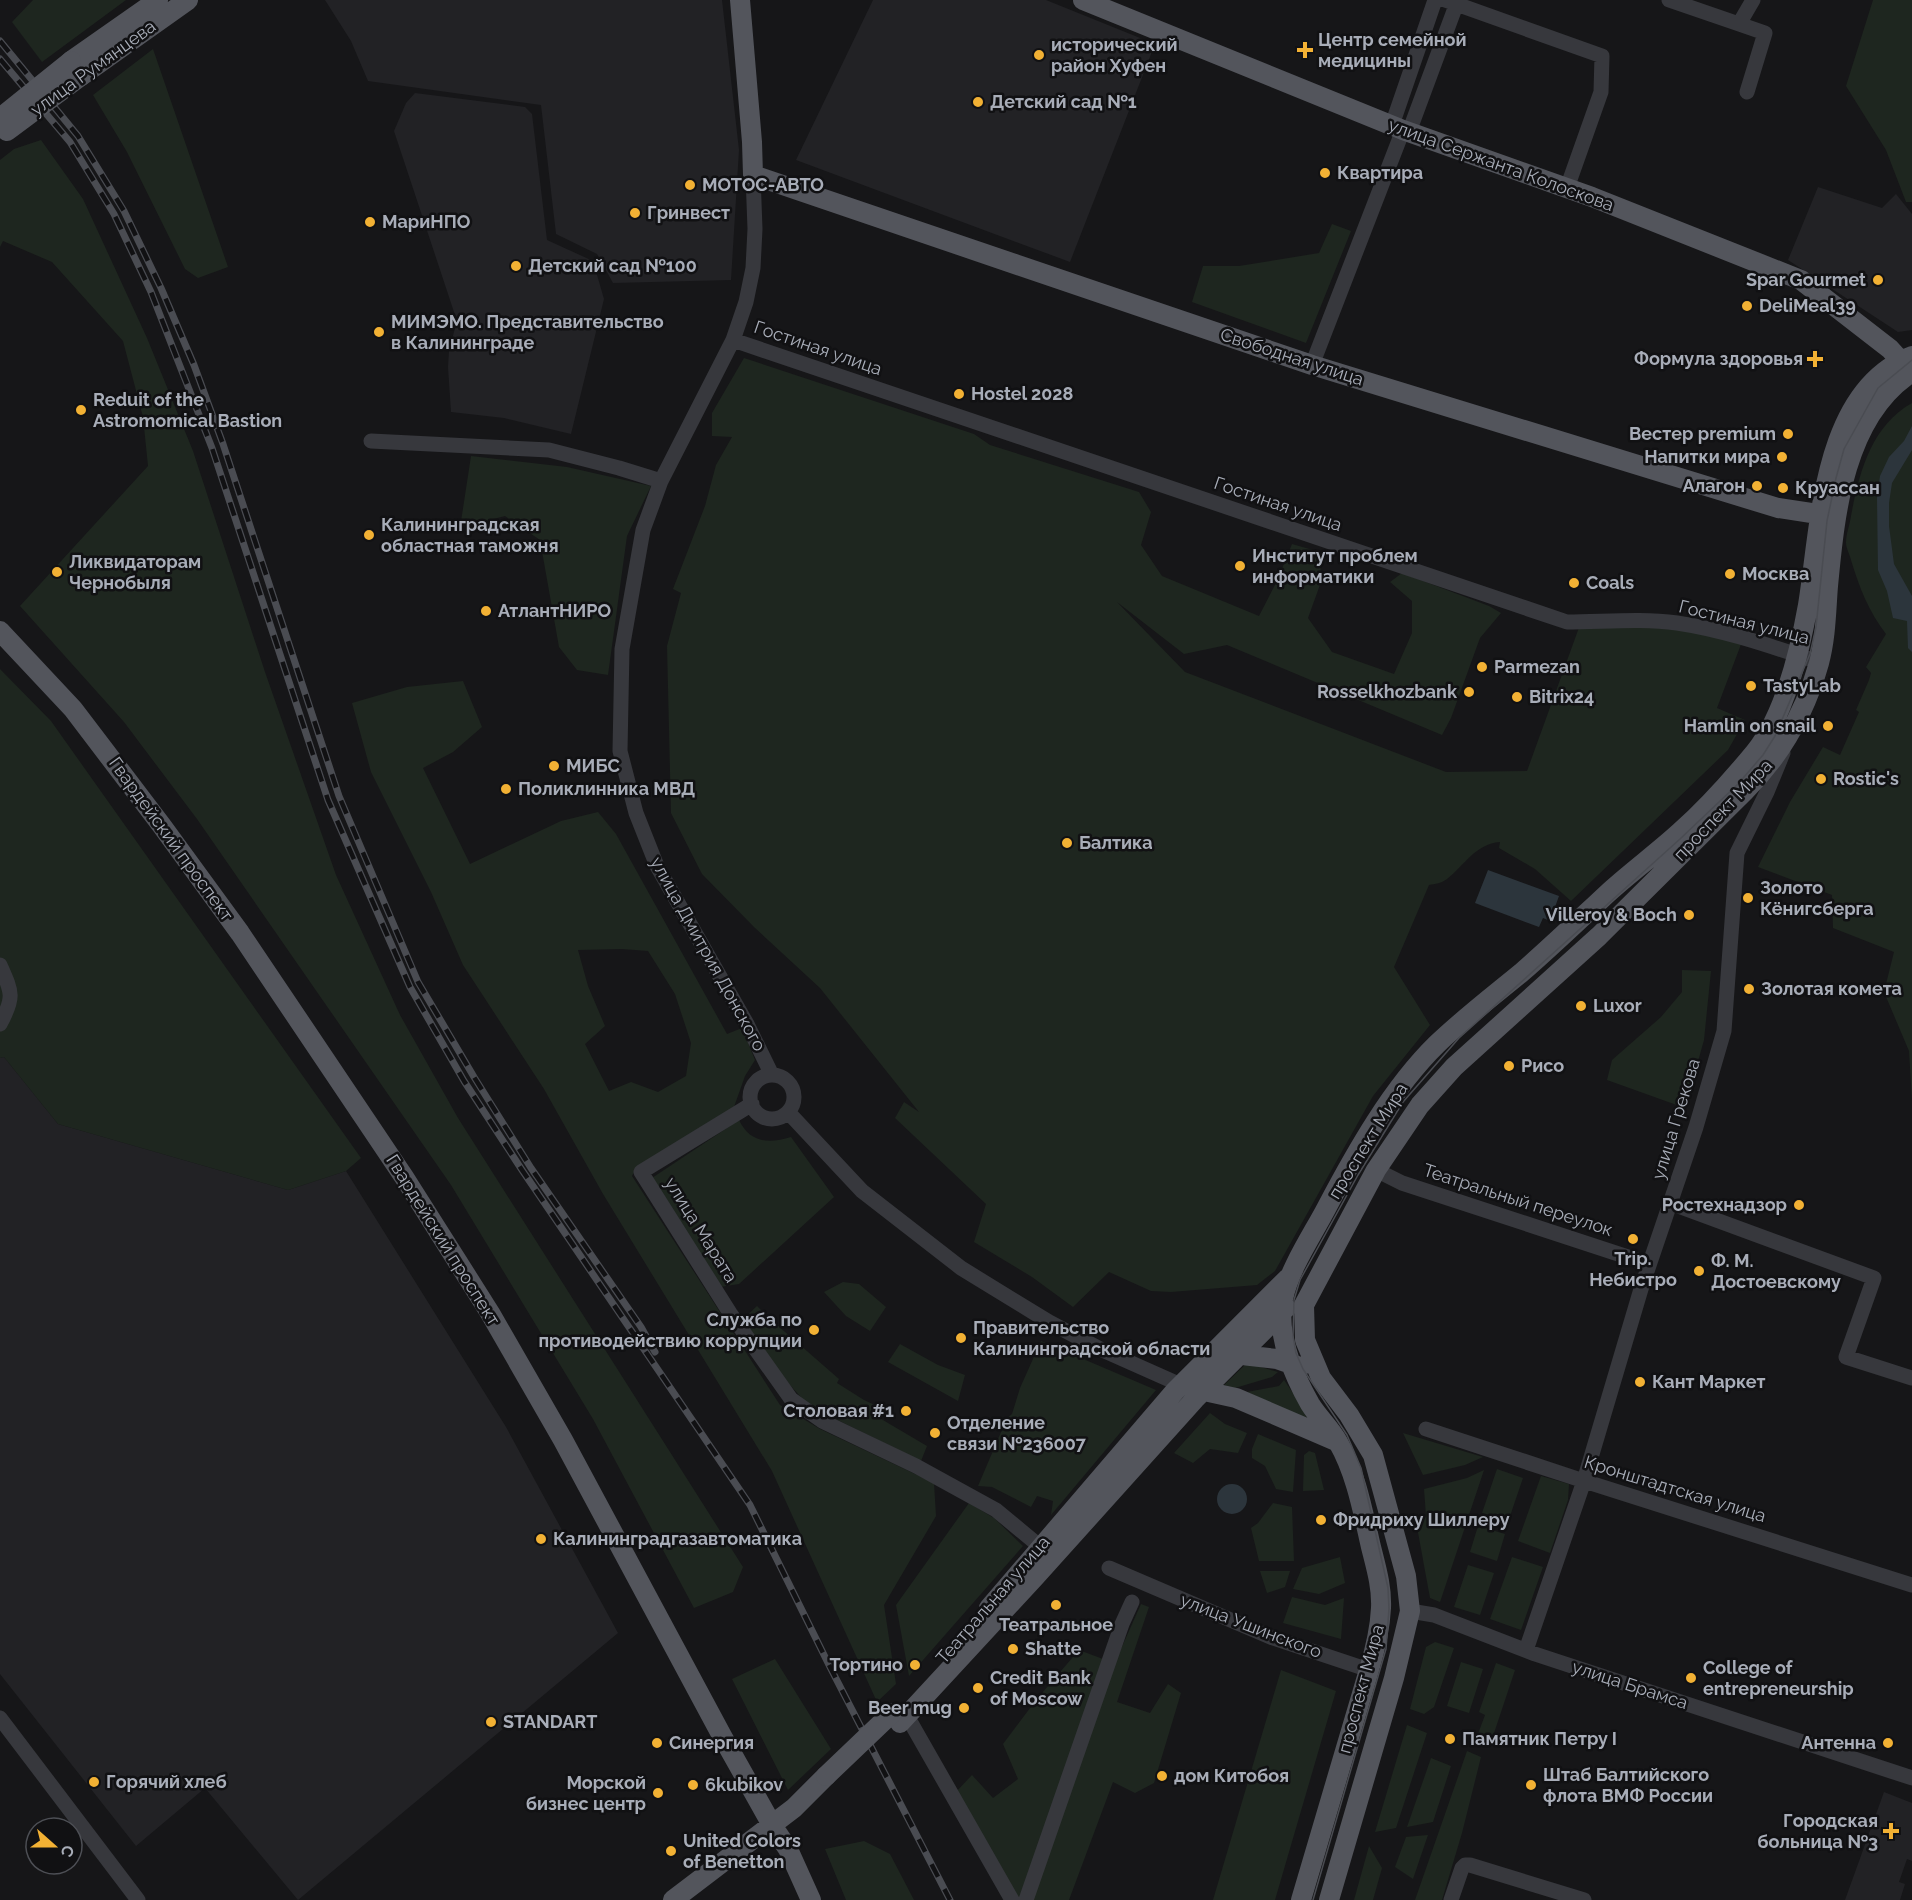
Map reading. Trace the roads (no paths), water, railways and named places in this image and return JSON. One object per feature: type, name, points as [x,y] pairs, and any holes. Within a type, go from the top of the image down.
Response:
[{"type":"main road","name":"улица Румянцева","points":[[2,129],[158,0]]},
{"type":"main road","name":"улица Румянцева","points":[[76,69],[188,0]]},
{"type":"main road","name":"улица Дмитрия Донского","points":[[740,0],[753,175]]},
{"type":"main road","name":"улица Сержанта Колоскова","points":[[1083,0],[1401,129],[1567,188],[1801,280],[1908,363]]},
{"type":"main road","name":"Свободная улица","points":[[753,175],[1312,365],[1778,508],[1828,515]]},
{"type":"main road","name":"проспект Мира","points":[[1301,1900],[1377,1641],[1381,1608],[1380,1581],[1349,1465],[1338,1442],[1310,1404],[1291,1363],[1281,1315],[1283,1298],[1290,1276],[1342,1179],[1393,1096],[1435,1045],[1551,947],[1610,891],[1684,828],[1727,785],[1760,746],[1781,706],[1798,655],[1828,515],[1838,442],[1867,387],[1908,363]]},
{"type":"main road","name":"проспект Мира","points":[[1329,1900],[1394,1678],[1410,1611],[1406,1576],[1373,1455],[1349,1414],[1321,1378],[1305,1340],[1304,1305],[1376,1170],[1420,1105],[1454,1067],[1599,936],[1760,776],[1791,734],[1819,662],[1825,634],[1828,515]]},
{"type":"main road","name":"Гвардейский проспект","points":[[0,631],[73,709],[162,826],[240,933],[404,1177],[490,1313],[563,1440],[722,1736],[788,1849],[811,1900]]},
{"type":"main road","name":"Театральная улица","points":[[1047,1552],[1181,1385],[1290,1276]]},
{"type":"main road","name":"Театральная улица","points":[[673,1900],[775,1830],[801,1819],[831,1780],[900,1718],[1000,1595],[1047,1552],[1292,1302],[1310,1291]]},
{"type":"main road","points":[[1214,1353],[1241,1354],[1291,1363],[1321,1378]]},
{"type":"main road","points":[[1181,1385],[1236,1398],[1338,1442]]},
{"type":"main road","name":"улица Брамса","points":[[1381,1608],[1410,1611]]},
{"type":"main road","name":"улица Ушинского","points":[[1369,1670],[1394,1678]]},
{"type":"main road","name":"Театральная улица","points":[[694,1900],[775,1830]]},
{"type":"street","points":[[1401,129],[1435,0]]},
{"type":"street","points":[[1669,0],[1765,33],[1747,92]]},
{"type":"street","points":[[1739,24],[1753,0]]},
{"type":"street","points":[[1312,365],[1401,129],[1453,1],[1602,56],[1601,92],[1567,188]]},
{"type":"street","name":"улица Дмитрия Донского","points":[[753,175],[755,229],[753,268],[746,302],[734,340],[661,481],[643,530],[622,649],[620,751],[636,813],[657,866],[747,1024],[772,1075]]},
{"type":"street","name":"Гостиная улица","points":[[734,340],[1567,622],[1678,623],[1743,639],[1819,662]]},
{"type":"street","points":[[371,441],[549,450],[661,481]]},
{"type":"street","name":"улица Грекова","points":[[1526,1650],[1584,1482],[1649,1264],[1696,1126],[1724,1031],[1737,853],[1767,792],[1791,734]]},
{"type":"street","points":[[0,965],[11,989],[10,1006],[0,1023]]},
{"type":"street","name":"улица Дмитрия Донского","points":[[752,1104],[751,1091],[755,1083],[761,1078],[772,1075],[786,1079],[791,1085],[794,1102],[788,1112]]},
{"type":"street","points":[[752,1104],[759,1114],[767,1118],[776,1118],[788,1112],[861,1191],[961,1268],[1048,1322],[1100,1349],[1181,1385]]},
{"type":"street","name":"улица Марата","points":[[752,1104],[641,1172],[730,1313],[791,1399],[822,1421],[916,1466],[996,1510],[1047,1552]]},
{"type":"street","name":"Театральный переулок","points":[[1376,1170],[1402,1183],[1649,1264]]},
{"type":"street","points":[[1670,1203],[1874,1278],[1846,1357],[1912,1378]]},
{"type":"street","name":"Кронштадтская улица","points":[[1426,1429],[1584,1482],[1912,1585]]},
{"type":"street","name":"улица Ушинского","points":[[1110,1568],[1273,1638],[1369,1670]]},
{"type":"street","points":[[1026,1900],[1122,1624],[1132,1602]]},
{"type":"street","name":"улица Брамса","points":[[1410,1611],[1434,1615],[1526,1650],[1912,1778]]},
{"type":"street","points":[[0,1718],[138,1900]]},
{"type":"street","points":[[900,1718],[1012,1900]]},
{"type":"street","points":[[1452,1900],[1465,1865],[1584,1900]]},
{"type":"tram line","points":[[1313,1900],[1386,1649],[1389,1609],[1388,1588],[1361,1468],[1347,1435],[1303,1369],[1296,1353],[1293,1336],[1294,1300],[1300,1280],[1358,1175],[1403,1102],[1459,1038],[1680,839],[1738,784],[1763,755],[1775,736],[1810,654],[1816,627],[1827,521],[1844,449],[1878,388],[1912,360]]},
{"type":"railway","points":[[0,41],[78,136],[124,211],[161,288],[194,365],[223,444],[339,796],[418,982],[531,1168],[641,1327],[655,1352]]},
{"type":"railway","points":[[0,59],[70,142],[114,214],[151,292],[212,448],[328,800],[410,987],[464,1081],[522,1170],[750,1505],[830,1667],[950,1900]]},
{"type":"place","name":"Центр семейной медицины","points":[[1305,50]]},
{"type":"place","name":"исторический район Хуфен","points":[[1039,55]]},
{"type":"place","name":"Детский сад №1","points":[[978,102]]},
{"type":"place","name":"Квартира","points":[[1325,173]]},
{"type":"place","name":"МОТОС-АВТО","points":[[690,185]]},
{"type":"place","name":"Гринвест","points":[[635,213]]},
{"type":"place","name":"МариНПО","points":[[370,222]]},
{"type":"place","name":"Детский сад №100","points":[[516,266]]},
{"type":"place","name":"Spar Gourmet","points":[[1878,280]]},
{"type":"place","name":"DeliMeal39","points":[[1747,306]]},
{"type":"place","name":"МИМЭМО. Представительство в Калининграде","points":[[379,332]]},
{"type":"place","name":"Формула здоровья","points":[[1815,359]]},
{"type":"place","name":"Hostel 2028","points":[[959,394]]},
{"type":"place","name":"Reduit of the Astromomical Bastion","points":[[81,410]]},
{"type":"place","name":"Вестер premium","points":[[1788,434]]},
{"type":"place","name":"Напитки мира","points":[[1782,457]]},
{"type":"place","name":"Алагон","points":[[1757,486]]},
{"type":"place","name":"Круассан","points":[[1783,488]]},
{"type":"place","name":"Калининградская областная таможня","points":[[369,535]]},
{"type":"place","name":"Институт проблем информатики","points":[[1240,566]]},
{"type":"place","name":"Ликвидаторам Чернобыля","points":[[57,572]]},
{"type":"place","name":"Москва","points":[[1730,574]]},
{"type":"place","name":"Coals","points":[[1574,583]]},
{"type":"place","name":"АтлантНИРО","points":[[486,611]]},
{"type":"place","name":"Parmezan","points":[[1482,667]]},
{"type":"place","name":"TastyLab","points":[[1751,686]]},
{"type":"place","name":"Rosselkhozbank","points":[[1469,692]]},
{"type":"place","name":"Bitrix24","points":[[1517,697]]},
{"type":"place","name":"Hamlin on snail","points":[[1828,726]]},
{"type":"place","name":"МИБС","points":[[554,766]]},
{"type":"place","name":"Rostic's","points":[[1821,779]]},
{"type":"place","name":"Поликлинника МВД","points":[[506,789]]},
{"type":"place","name":"Балтика","points":[[1067,843]]},
{"type":"place","name":"Золото Кёнигсберга","points":[[1748,898]]},
{"type":"place","name":"Villeroy & Boch","points":[[1689,915]]},
{"type":"place","name":"Золотая комета","points":[[1749,989]]},
{"type":"place","name":"Luxor","points":[[1581,1006]]},
{"type":"place","name":"Рисо","points":[[1509,1066]]},
{"type":"place","name":"Ростехнадзор","points":[[1799,1205]]},
{"type":"place","name":"Trip. Небистро","points":[[1633,1239]]},
{"type":"place","name":"Ф. М. Достоевскому","points":[[1699,1271]]},
{"type":"place","name":"Служба по противодействию коррупции","points":[[814,1330]]},
{"type":"place","name":"Правительство Калининградской области","points":[[961,1338]]},
{"type":"place","name":"Кант Маркет","points":[[1640,1382]]},
{"type":"place","name":"Столовая #1","points":[[906,1411]]},
{"type":"place","name":"Отделение связи №236007","points":[[935,1433]]},
{"type":"place","name":"Фридриху Шиллеру","points":[[1321,1520]]},
{"type":"place","name":"Калининградгазавтоматика","points":[[541,1539]]},
{"type":"place","name":"Театральное","points":[[1056,1605]]},
{"type":"place","name":"Shatte","points":[[1013,1649]]},
{"type":"place","name":"Тортино","points":[[915,1665]]},
{"type":"place","name":"College of entrepreneurship","points":[[1691,1678]]},
{"type":"place","name":"Credit Bank of Moscow","points":[[978,1688]]},
{"type":"place","name":"Beer mug","points":[[964,1708]]},
{"type":"place","name":"STANDART","points":[[491,1722]]},
{"type":"place","name":"Памятник Петру I","points":[[1450,1739]]},
{"type":"place","name":"Синергия","points":[[657,1743]]},
{"type":"place","name":"Антенна","points":[[1888,1743]]},
{"type":"place","name":"дом Китобоя","points":[[1162,1776]]},
{"type":"place","name":"Горячий хлеб","points":[[94,1782]]},
{"type":"place","name":"6kubikov","points":[[693,1785]]},
{"type":"place","name":"Штаб Балтийского флота ВМФ России","points":[[1531,1785]]},
{"type":"place","name":"Морской бизнес центр","points":[[658,1793]]},
{"type":"place","name":"Городская больница №3","points":[[1891,1831]]},
{"type":"place","name":"United Colors of Benetton","points":[[671,1851]]}]
